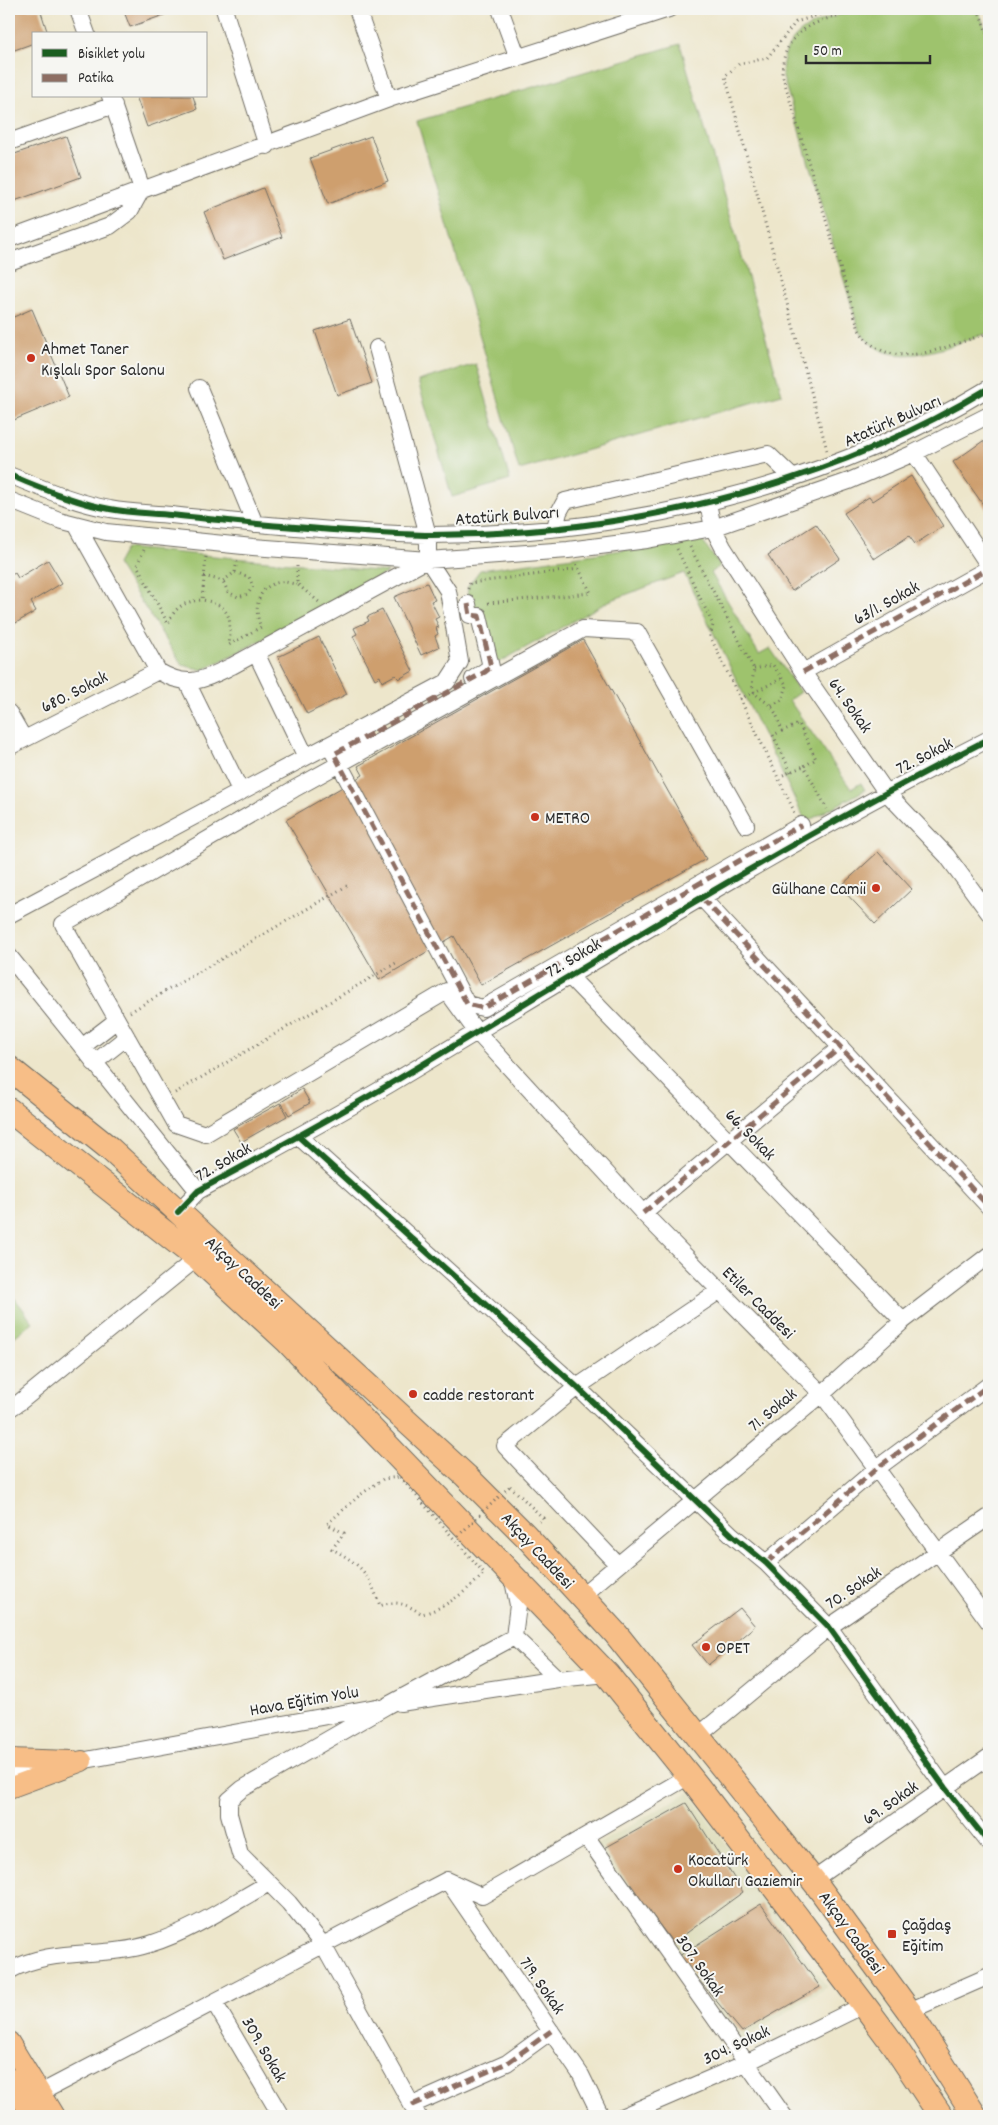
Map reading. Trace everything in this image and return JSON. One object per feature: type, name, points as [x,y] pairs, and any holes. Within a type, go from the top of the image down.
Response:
[{"type":"highway","name":"Akçay Caddesi","points":[[9,1068],[109,1148],[466,1476],[516,1525],[616,1634],[699,1735],[813,1880],[909,2011],[975,2116]]},
{"type":"highway","name":"Akçay Caddesi","points":[[9,1110],[197,1258],[294,1348],[607,1674],[689,1776],[864,2005],[893,2044],[941,2116]]},
{"type":"main road","points":[[9,1759],[82,1761]]},
{"type":"main road","points":[[9,1788],[82,1761]]},
{"type":"main road","points":[[9,2042],[54,2116]]},
{"type":"main road","points":[[9,2078],[32,2116]]},
{"type":"street","points":[[78,9],[86,32]]},
{"type":"street","points":[[224,9],[267,146]]},
{"type":"street","points":[[357,9],[389,99]]},
{"type":"street","points":[[500,9],[518,58]]},
{"type":"street","points":[[9,239],[142,189],[267,146],[389,99],[669,9]]},
{"type":"street","points":[[9,142],[112,101],[142,189],[130,210],[110,226],[9,262]]},
{"type":"street","points":[[9,915],[446,682],[460,662],[448,591],[428,560],[428,535],[377,348]]},
{"type":"street","points":[[199,388],[255,524]]},
{"type":"street","name":"Atatürk Bulvarı","points":[[9,475],[67,498],[110,509],[255,524],[428,535],[555,528],[646,515],[708,503],[792,477],[893,438],[957,407],[989,388]]},
{"type":"street","points":[[9,500],[77,526],[106,532],[253,547],[428,560],[568,550],[713,528],[849,481],[914,453],[989,415]]},
{"type":"street","points":[[914,453],[989,567]]},
{"type":"street","points":[[555,528],[559,512],[565,501],[768,454],[792,477]]},
{"type":"street","name":"64. Sokak","points":[[708,503],[713,528],[802,670],[886,792],[947,856],[989,912]]},
{"type":"street","points":[[77,526],[158,671],[171,679],[187,682],[204,679],[256,653],[428,560]]},
{"type":"street","name":"63/1. Sokak","points":[[802,670],[989,567]]},
{"type":"street","points":[[468,604],[470,615],[479,616],[491,667],[334,754],[467,1004],[483,1008],[801,825]]},
{"type":"street","points":[[163,1100],[63,924],[340,764],[583,629],[638,632],[746,825]]},
{"type":"street","points":[[256,653],[306,757]]},
{"type":"street","name":"680. Sokak","points":[[9,747],[158,671]]},
{"type":"street","points":[[187,682],[240,792]]},
{"type":"street","points":[[9,713],[24,739]]},
{"type":"street","name":"72. Sokak","points":[[178,1212],[198,1191],[389,1085],[476,1031],[886,792],[989,739]]},
{"type":"street","points":[[702,898],[989,1207]]},
{"type":"street","points":[[9,956],[198,1191]]},
{"type":"street","name":"66. Sokak","points":[[570,977],[903,1321]]},
{"type":"street","name":"Etiler Caddesi","points":[[163,1100],[176,1124],[205,1134],[447,991],[476,1031],[643,1213],[822,1394],[989,1622]]},
{"type":"street","points":[[82,1047],[117,1020]]},
{"type":"street","points":[[94,1063],[127,1037]]},
{"type":"street","points":[[643,1213],[841,1047]]},
{"type":"street","points":[[298,1136],[577,1388],[732,1535],[766,1563],[829,1627],[945,1788],[989,1843]]},
{"type":"street","name":"71. Sokak","points":[[581,1596],[822,1394],[903,1321],[989,1255]]},
{"type":"street","points":[[9,1409],[197,1258]]},
{"type":"street","points":[[618,1565],[505,1446],[577,1388],[719,1291]]},
{"type":"street","points":[[766,1563],[876,1469],[989,1385]]},
{"type":"street","name":"70. Sokak","points":[[699,1735],[829,1627],[938,1554],[989,1517]]},
{"type":"street","points":[[511,1573],[518,1606],[514,1637]]},
{"type":"street","points":[[514,1637],[558,1679]]},
{"type":"street","points":[[514,1637],[388,1705],[242,1789],[229,1800],[229,1814],[240,1854],[289,1903],[323,1945],[415,2111],[507,2063],[551,2031]]},
{"type":"street","name":"Hava Eğitim Yolu","points":[[9,1774],[388,1705],[558,1679],[607,1674]]},
{"type":"street","name":"69. Sokak","points":[[813,1880],[989,1757]]},
{"type":"street","points":[[40,2093],[446,1880],[482,1896],[689,1776]]},
{"type":"street","name":"307. Sokak","points":[[586,1836],[784,2116]]},
{"type":"street","name":"719. Sokak","points":[[446,1880],[581,2075],[601,2116]]},
{"type":"street","points":[[9,1971],[22,1963],[47,1957],[103,1954],[150,1944],[179,1932],[268,1883]]},
{"type":"street","points":[[909,2011],[989,1976]]},
{"type":"street","name":"309. Sokak","points":[[214,2002],[281,2116]]},
{"type":"street","name":"304. Sokak","points":[[624,2116],[746,2063],[864,2005]]},
{"type":"path","points":[[826,464],[827,448],[725,76],[740,64],[767,58],[796,22],[837,9]]},
{"type":"path","points":[[861,9],[817,22],[802,30],[791,42],[782,65],[782,74],[859,330],[876,348],[900,356],[917,355],[989,333]]},
{"type":"path","points":[[978,9],[989,38]]},
{"type":"path","points":[[677,534],[754,669],[752,683],[757,698],[773,709],[782,731]]},
{"type":"path","points":[[677,534],[713,625],[710,636],[801,825],[828,810],[804,766]]},
{"type":"path","points":[[144,549],[137,565],[168,624],[172,614],[179,606],[189,601],[202,600],[217,604],[226,610],[232,623],[229,645],[261,627],[257,619],[257,602],[263,591],[280,582],[297,584],[325,608]]},
{"type":"path","points":[[202,600],[206,556]]},
{"type":"path","points":[[468,604],[590,593],[573,556]]},
{"type":"path","points":[[224,581],[235,572],[238,559]]},
{"type":"path","points":[[297,565],[297,584]]},
{"type":"path","points":[[470,583],[579,569]]},
{"type":"path","points":[[224,581],[228,592],[238,597],[248,594],[253,586],[250,577],[235,572]]},
{"type":"path","points":[[204,576],[224,581]]},
{"type":"path","points":[[754,669],[773,665],[787,686],[782,700],[770,707]]},
{"type":"path","points":[[740,699],[802,670]]},
{"type":"path","points":[[783,775],[791,772],[804,766],[816,759],[799,724],[773,736],[791,772]]},
{"type":"path","points":[[117,1020],[350,884]]},
{"type":"path","points":[[163,1100],[396,963]]},
{"type":"path","points":[[400,1477],[484,1573],[477,1581],[434,1611],[422,1614],[409,1605],[390,1601],[380,1606],[366,1572],[355,1561],[332,1549],[344,1533],[327,1524],[360,1495],[383,1479],[400,1477]]},
{"type":"path","points":[[458,1536],[510,1486],[533,1508]]},
{"type":"shaded area","points":[[689,1792],[827,1987],[740,2041],[596,1845]]},
{"type":"green space","points":[[861,9],[978,9],[989,38],[989,333],[920,354],[902,355],[886,352],[871,344],[859,330],[782,74],[784,58],[789,45],[797,35],[820,21]]},
{"type":"green space","points":[[680,44],[782,394],[519,470],[417,121]]},
{"type":"green space","points":[[476,364],[510,480],[452,497],[418,381]]},
{"type":"green space","points":[[701,539],[720,566],[711,573],[759,654],[770,648],[800,692],[789,700],[851,789],[861,783],[865,790],[806,822],[684,573],[609,601],[491,667],[467,600],[468,586],[480,570]]},
{"type":"green space","points":[[126,548],[388,572],[325,608],[203,670],[182,665],[117,564]]},
{"type":"green space","points":[[9,1291],[33,1322],[9,1341]]},
{"type":"building","points":[[9,9],[40,9],[47,32],[32,32],[32,44],[9,52]]},
{"type":"building","points":[[123,9],[177,9],[178,10],[130,27]]},
{"type":"building","points":[[137,98],[194,98],[197,109],[147,127]]},
{"type":"building","points":[[66,136],[81,177],[9,203],[9,156]]},
{"type":"building","points":[[371,136],[388,181],[328,204],[310,158]]},
{"type":"building","points":[[263,188],[282,237],[223,260],[204,212]]},
{"type":"building","name":"Ahmet Taner Kışlalı Spor Salonu","points":[[32,309],[69,397],[9,422],[9,319]]},
{"type":"building","points":[[350,319],[372,383],[337,395],[315,331]]},
{"type":"building","points":[[983,441],[989,450],[989,513],[953,462]]},
{"type":"building","points":[[911,476],[943,526],[915,544],[909,536],[874,559],[844,513],[869,497],[872,501]]},
{"type":"building","points":[[816,524],[840,559],[792,591],[768,555]]},
{"type":"building","points":[[48,560],[62,583],[31,602],[36,611],[9,627],[9,576],[15,573],[18,578]]},
{"type":"building","points":[[427,583],[435,600],[431,601],[439,617],[435,619],[439,627],[436,628],[438,634],[435,636],[439,647],[421,655],[394,597]]},
{"type":"building","points":[[382,610],[413,671],[399,679],[395,675],[382,682],[380,676],[375,679],[353,636],[357,634],[354,628],[369,621],[367,617]]},
{"type":"building","points":[[319,637],[347,694],[307,714],[278,657]]},
{"type":"building","name":"METRO","points":[[583,640],[706,859],[481,985],[454,936],[379,980],[286,820],[363,775],[358,766]]},
{"type":"building","name":"Gülhane Camii","points":[[878,852],[912,889],[875,924],[840,887]]},
{"type":"building","points":[[302,1089],[310,1103],[289,1115],[281,1102]]},
{"type":"building","points":[[280,1103],[287,1116],[241,1142],[233,1129]]},
{"type":"building","points":[[740,1608],[755,1626],[708,1665],[692,1645]]},
{"type":"building","name":"Kocatürk Okulları Gaziemir","points":[[686,1803],[743,1892],[673,1943],[603,1849]]},
{"type":"building","points":[[761,1904],[820,1987],[742,2032],[679,1956]]},
{"type":"marked path","points":[[803,672],[989,568]]},
{"type":"marked path","points":[[468,604],[470,615],[479,616],[491,667],[334,754],[467,1004],[483,1008],[801,825]]},
{"type":"marked path","points":[[702,898],[989,1207]]},
{"type":"marked path","points":[[643,1213],[841,1047]]},
{"type":"marked path","points":[[766,1563],[876,1469],[989,1385]]},
{"type":"marked path","points":[[412,2105],[507,2063],[551,2031]]},
{"type":"cycle path","points":[[9,475],[71,499],[110,509],[254,524],[354,532],[425,535],[498,533],[572,527],[645,516],[718,500],[789,479],[858,454],[925,423],[989,388]]},
{"type":"cycle path","points":[[178,1212],[198,1191],[390,1084],[612,950],[837,820],[989,739]]},
{"type":"cycle path","points":[[298,1136],[577,1387],[732,1535],[766,1563],[829,1627],[945,1788],[989,1843]]},
{"type":"place","name":"Ahmet Taner Kışlalı Spor Salonu","points":[[31,358]]},
{"type":"place","name":"METRO","points":[[535,817]]},
{"type":"place","name":"Gülhane Camii","points":[[876,888]]},
{"type":"place","name":"cadde restorant","points":[[413,1394]]},
{"type":"place","name":"OPET","points":[[706,1647]]},
{"type":"place","name":"Kocatürk Okulları Gaziemir","points":[[678,1869]]},
{"type":"place","name":"Çağdaş Eğitim","points":[[892,1934]]}]
